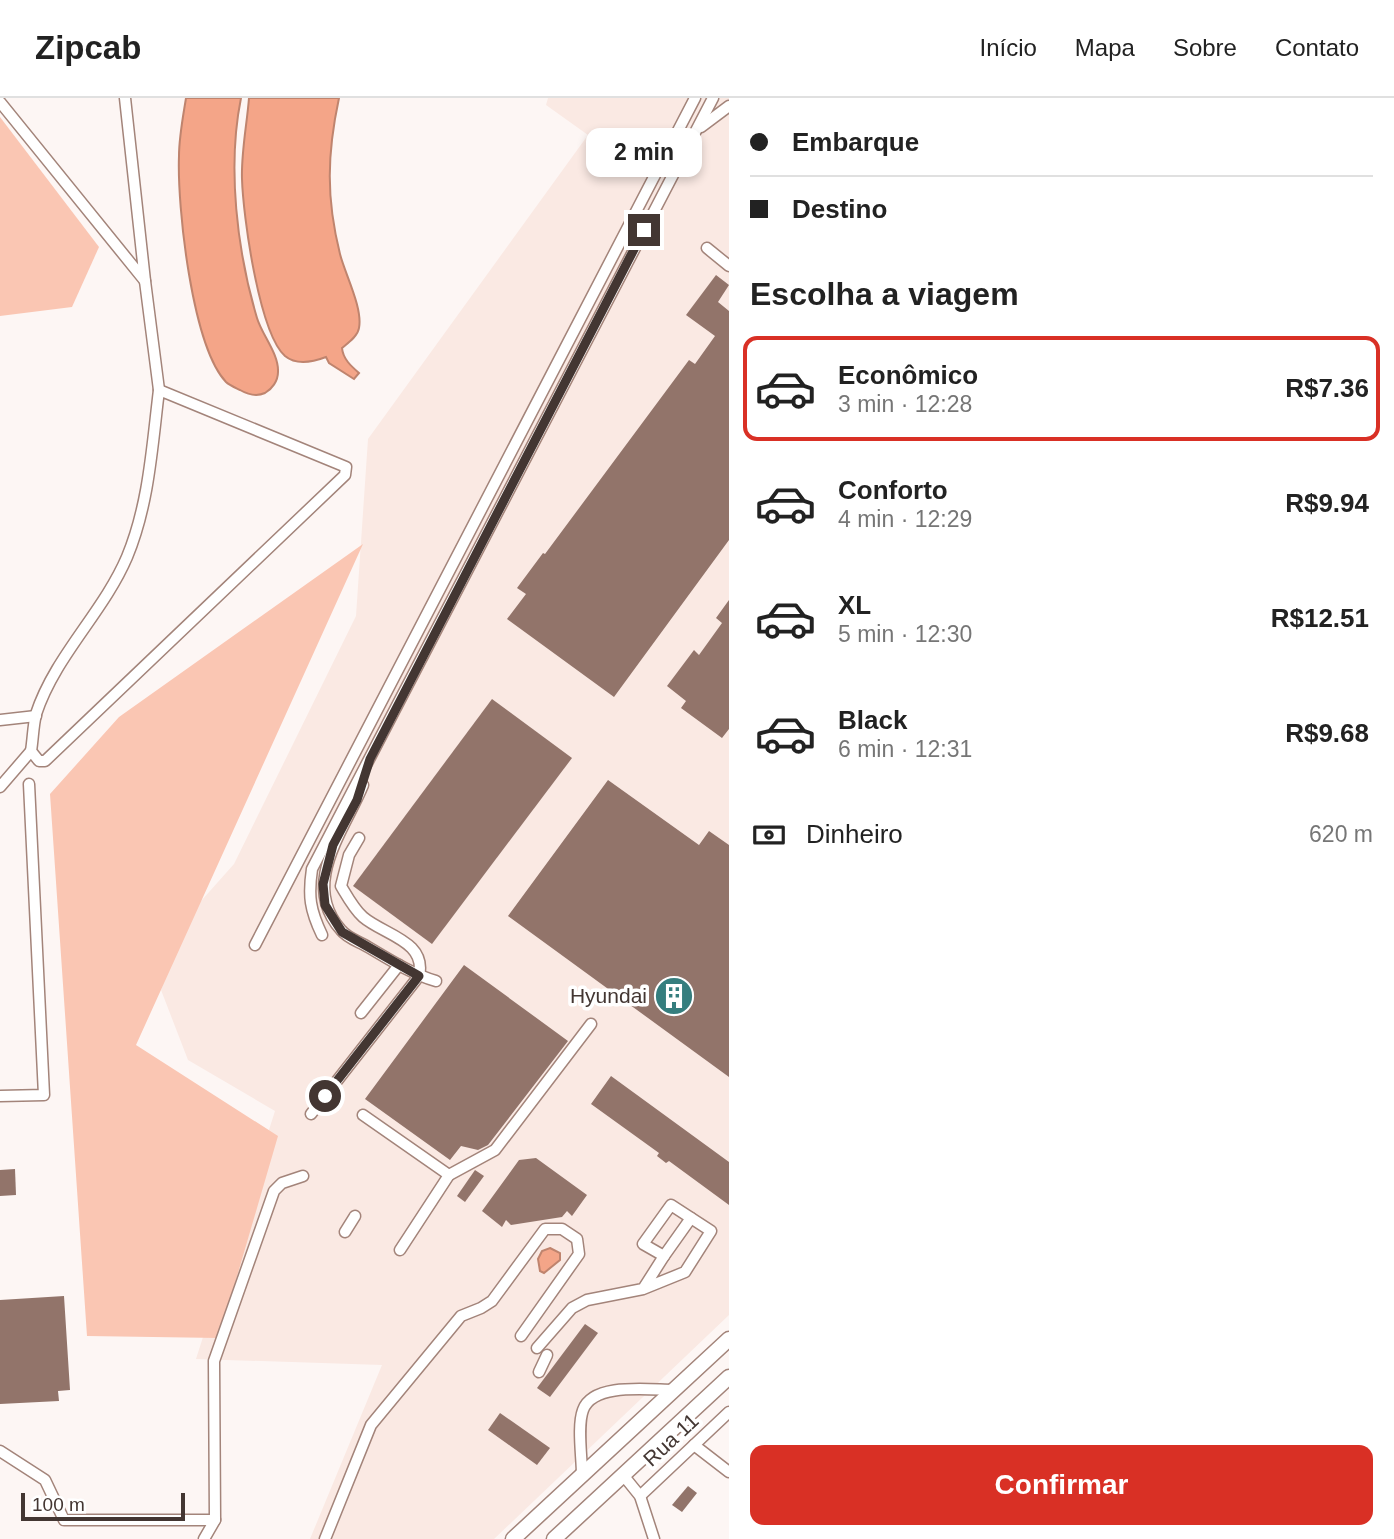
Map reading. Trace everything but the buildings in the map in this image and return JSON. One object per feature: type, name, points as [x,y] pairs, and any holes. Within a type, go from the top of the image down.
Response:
[{"type":"main road","points":[[513,1539],[729,1339]]},
{"type":"main road","points":[[554,1539],[729,1377]]},
{"type":"street","points":[[0,786],[31,751],[36,716],[51,683],[100,606],[126,558],[145,502],[159,390],[125,98]]},
{"type":"street","points":[[255,945],[695,98]]},
{"type":"street","points":[[322,935],[312,915],[309,891],[313,869],[713,98]]},
{"type":"street","points":[[0,102],[145,281]]},
{"type":"street","points":[[694,134],[729,106]]},
{"type":"street","points":[[708,248],[729,266]]},
{"type":"street","points":[[31,751],[38,761],[45,761],[345,475],[346,467],[159,390]]},
{"type":"street","points":[[0,720],[36,716]]},
{"type":"street","points":[[370,759],[357,800],[333,845],[323,884],[325,905],[342,932],[419,976],[436,981]]},
{"type":"street","points":[[0,1096],[44,1095],[29,784]]},
{"type":"street","points":[[312,1114],[419,976],[422,964],[417,953],[363,917],[341,886],[349,855],[359,838]]},
{"type":"street","points":[[361,1013],[399,965]]},
{"type":"street","points":[[401,1250],[449,1175],[495,1150],[591,1024]]},
{"type":"street","points":[[363,1115],[449,1175]]},
{"type":"street","points":[[204,1539],[215,1520],[214,1361],[274,1191],[282,1183],[303,1176]]},
{"type":"street","points":[[537,1348],[572,1308],[579,1304],[643,1289],[685,1272],[711,1231],[671,1205],[643,1244],[664,1256]]},
{"type":"street","points":[[345,1232],[355,1216]]},
{"type":"street","points":[[643,1289],[691,1218]]},
{"type":"street","points":[[339,1539],[326,1535],[371,1425],[461,1316],[481,1308],[500,1293],[545,1229],[562,1229],[576,1238],[579,1254],[522,1336]]},
{"type":"street","points":[[539,1372],[547,1355]]},
{"type":"street","points":[[582,1475],[581,1418],[583,1408],[593,1396],[622,1390],[674,1390]]},
{"type":"street","name":"Rua 11","points":[[640,1496],[729,1412]]},
{"type":"street","points":[[694,1445],[729,1472]]},
{"type":"street","points":[[0,1451],[45,1480],[64,1520],[215,1520]]},
{"type":"street","points":[[623,1475],[640,1496],[654,1539]]},
{"type":"shaded area","points":[[186,98],[241,98],[235,152],[239,237],[257,318],[278,365],[276,382],[262,394],[249,394],[226,382],[214,364],[196,308],[184,240],[179,179],[180,142]]},
{"type":"shaded area","points":[[249,98],[339,98],[330,157],[330,195],[335,234],[360,320],[358,331],[342,348],[350,365],[359,373],[354,379],[329,363],[326,357],[305,362],[285,356],[267,324],[254,272],[243,196],[242,159]]},
{"type":"shaded area","points":[[548,98],[729,98],[729,1315],[494,1539],[310,1539],[382,1365],[196,1359],[275,1111],[188,1060],[161,990],[185,919],[234,864],[356,616],[368,439],[588,135],[546,105]]},
{"type":"shaded area","points":[[0,117],[99,247],[72,307],[0,316]]},
{"type":"shaded area","points":[[363,544],[136,1045],[278,1136],[219,1338],[87,1336],[50,794],[119,717]]},
{"type":"shaded area","points":[[550,1248],[560,1253],[560,1260],[544,1273],[540,1271],[538,1259],[542,1251]]},
{"type":"place","name":"Hyundai","points":[[674,996]]},
{"type":"route","points":[[325,1096],[419,976],[342,932],[325,905],[323,884],[333,845],[357,800],[370,759],[644,230]]}]
